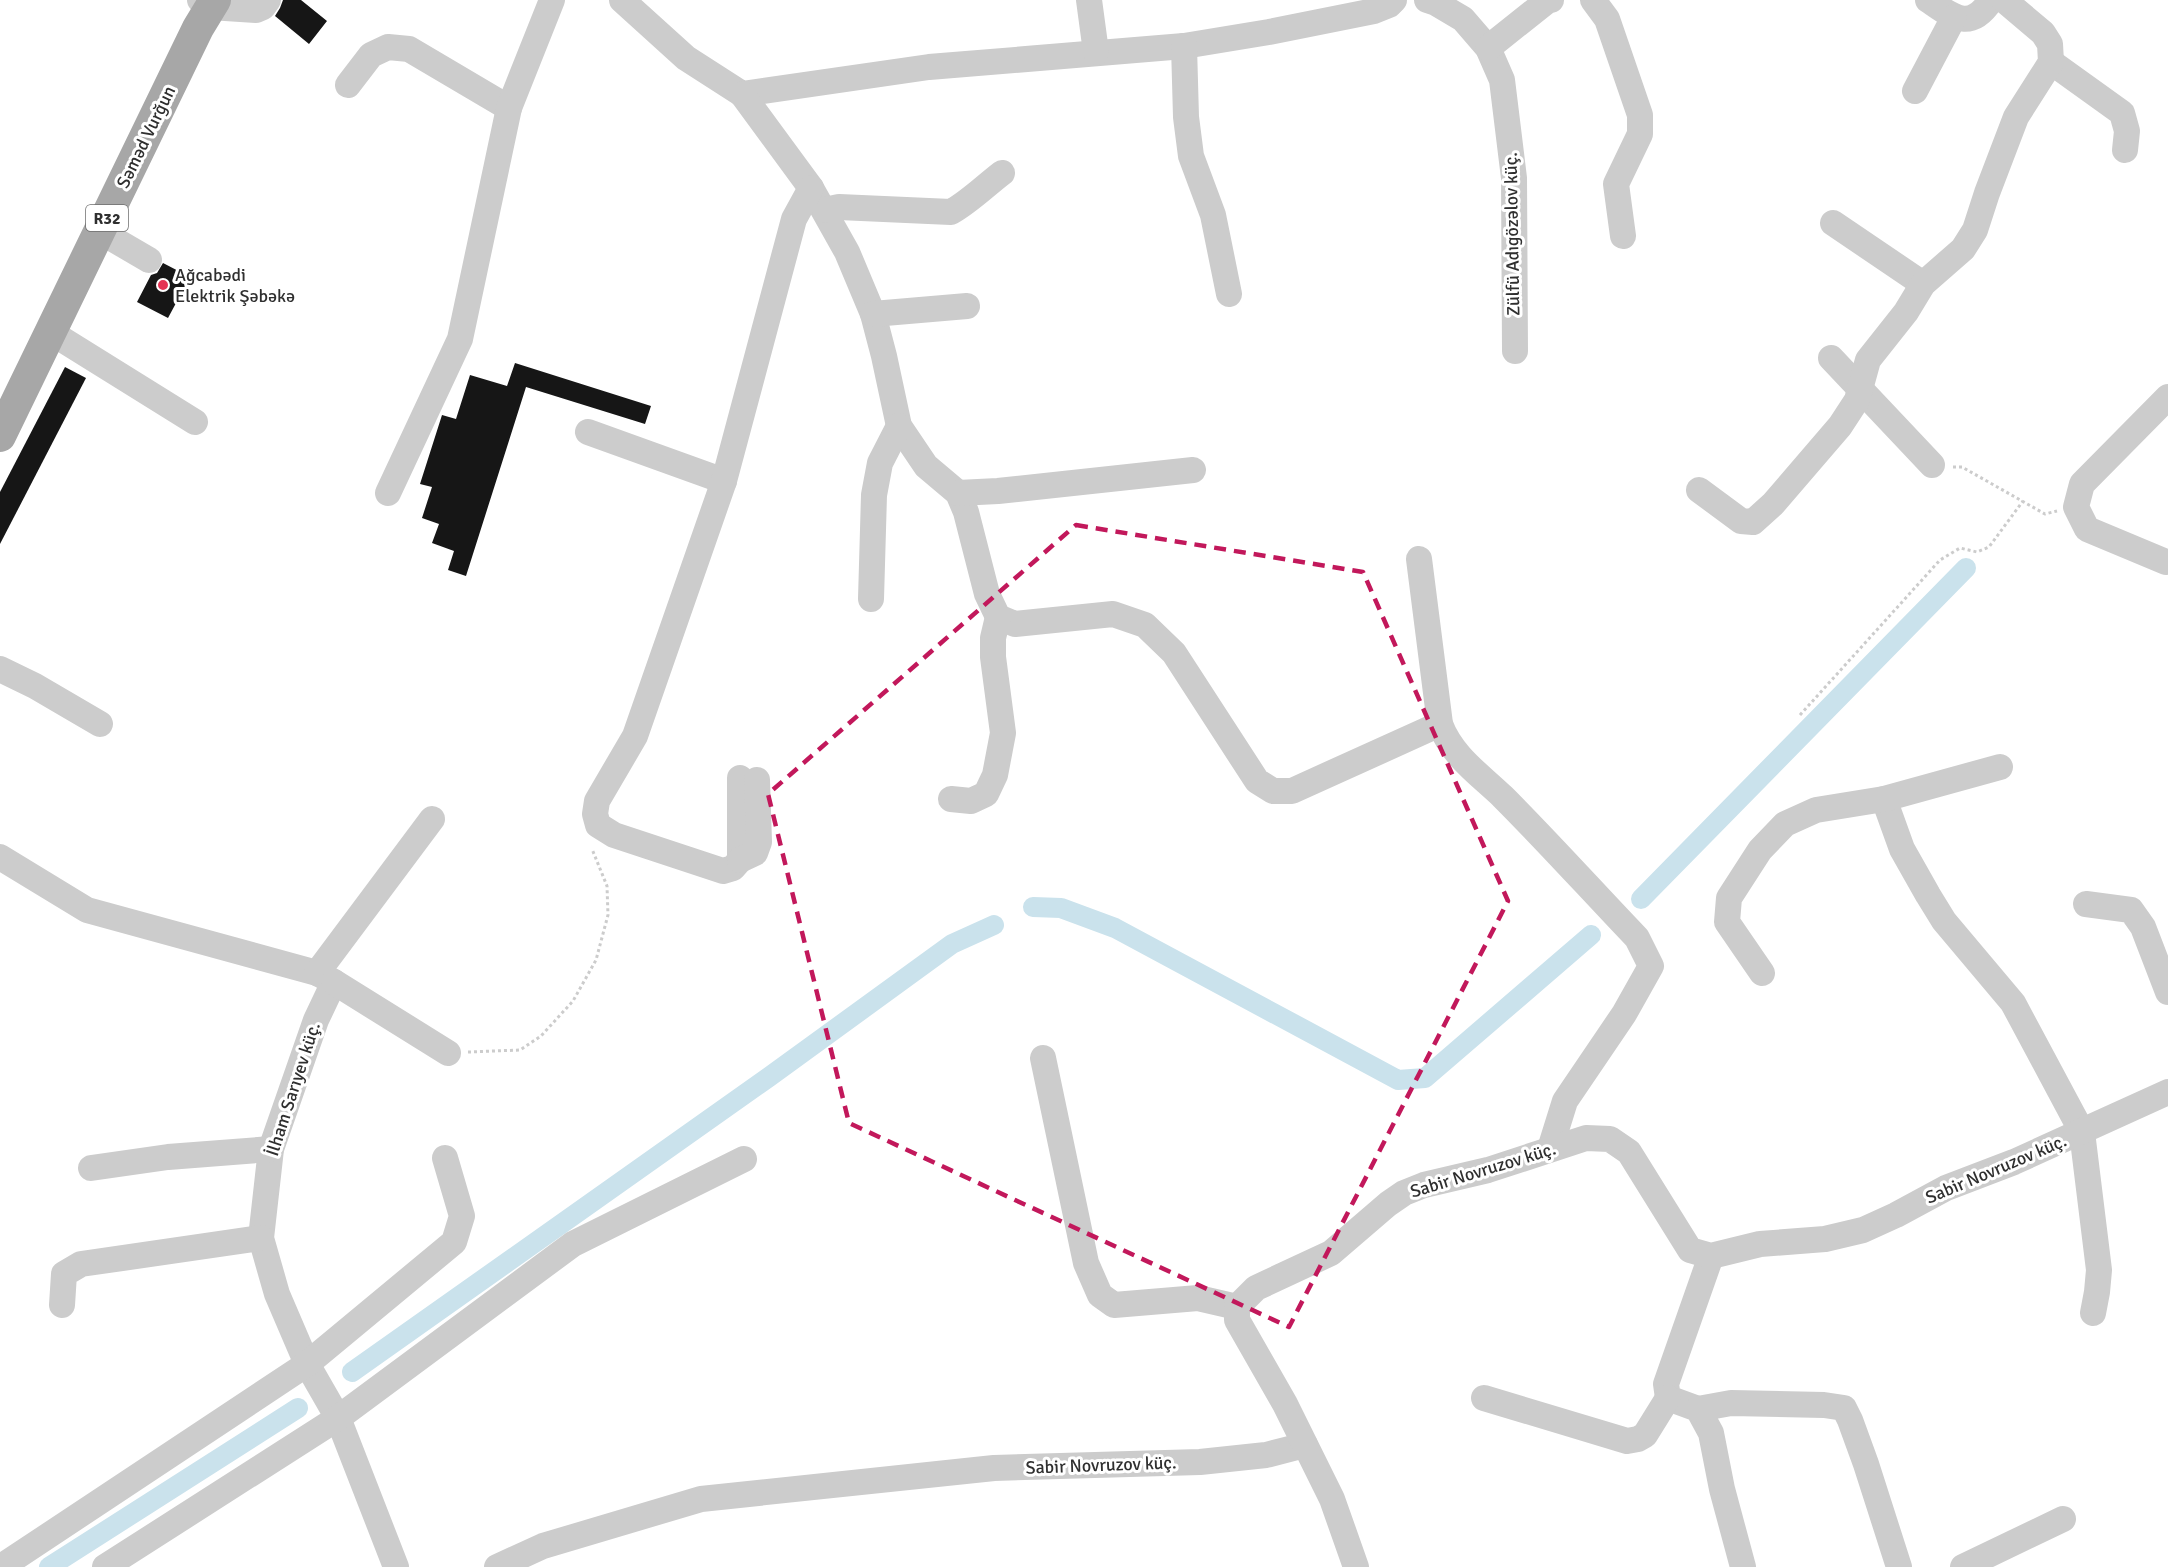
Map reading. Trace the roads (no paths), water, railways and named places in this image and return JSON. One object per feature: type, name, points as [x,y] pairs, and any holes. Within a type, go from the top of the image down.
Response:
[{"type":"main road","name":"Səməd Vurğun","points":[[0,392],[43,329],[101,232],[205,2]]},
{"type":"main road","name":"Səməd Vurğun","points":[[0,436],[43,329],[183,17],[205,2]]},
{"type":"street","points":[[205,2],[256,10],[263,7],[268,0]]},
{"type":"street","points":[[388,493],[460,339],[509,108],[552,0]]},
{"type":"street","points":[[622,0],[686,58],[742,94],[812,188],[847,252],[873,314],[899,426],[926,466],[958,494],[966,512],[987,594],[998,617],[993,638],[993,657],[1003,733],[995,775],[986,794],[971,801],[951,799]]},
{"type":"street","points":[[1089,0],[1096,52]]},
{"type":"street","points":[[742,94],[929,67],[1184,46],[1374,11],[1389,5],[1394,0]]},
{"type":"street","name":"Zülfü Adıgözəlov küç.","points":[[1426,0],[1436,3],[1463,19],[1488,48],[1502,80],[1515,178],[1515,351]]},
{"type":"street","points":[[1488,48],[1551,0]]},
{"type":"street","points":[[1593,0],[1607,19],[1640,115],[1640,134],[1616,184],[1623,236]]},
{"type":"street","points":[[1928,0],[1954,17],[1969,19],[1982,13],[1991,0]]},
{"type":"street","points":[[1699,490],[1740,521],[1753,522],[1773,504],[1840,426],[1857,400],[1868,360],[1906,312],[1923,284],[1963,249],[1975,230],[2016,117],[2051,62],[2050,44],[2043,33],[2004,0]]},
{"type":"street","points":[[1915,92],[1954,17]]},
{"type":"street","points":[[1184,46],[1186,117],[1191,156],[1213,215],[1229,294]]},
{"type":"street","points":[[348,85],[371,55],[388,47],[409,48],[509,108]]},
{"type":"street","points":[[2051,62],[2122,113],[2127,131],[2125,150]]},
{"type":"street","points":[[825,210],[839,207],[951,212],[963,206],[972,196],[1002,173]]},
{"type":"street","points":[[749,779],[740,860],[733,868],[723,871],[614,835],[598,825],[595,814],[597,801],[635,736],[724,481],[794,219],[812,188]]},
{"type":"street","points":[[1833,223],[1923,284]]},
{"type":"street","points":[[101,232],[149,260]]},
{"type":"street","points":[[873,314],[967,306]]},
{"type":"street","points":[[43,329],[195,422]]},
{"type":"street","points":[[1831,358],[1932,465]]},
{"type":"street","points":[[2166,562],[2087,529],[2076,507],[2082,484],[2168,397]]},
{"type":"street","points":[[871,599],[874,495],[880,464],[899,426]]},
{"type":"street","points":[[588,432],[724,481]]},
{"type":"street","points":[[958,494],[1192,470]]},
{"type":"street","points":[[1419,559],[1440,724],[1445,738],[1459,756],[1502,796],[1637,938],[1651,966],[1624,1014],[1565,1101],[1551,1149]]},
{"type":"street","points":[[998,617],[1015,624],[1113,614],[1145,625],[1174,653],[1257,781],[1273,791],[1292,791],[1440,724]]},
{"type":"street","points":[[0,669],[35,686],[100,724]]},
{"type":"street","points":[[1762,973],[1727,922],[1729,898],[1760,850],[1785,824],[1816,810],[1884,799],[2000,767]]},
{"type":"street","points":[[1884,799],[1902,849],[1928,896],[1944,921],[2013,1003],[2082,1131],[2098,1270],[2093,1313]]},
{"type":"street","name":"İlham Sarıyev küç.","points":[[396,1567],[338,1418],[307,1364],[277,1294],[261,1238],[271,1149],[316,1020],[326,978],[432,819]]},
{"type":"street","points":[[0,857],[87,910],[326,978],[448,1053]]},
{"type":"street","points":[[2086,904],[2131,910],[2143,927],[2168,992]]},
{"type":"street","points":[[1043,1058],[1086,1263],[1100,1295],[1114,1305],[1198,1298],[1237,1307],[1237,1320],[1285,1404],[1332,1499],[1356,1567]]},
{"type":"street","name":"Sabir Novruzov küç.","points":[[1237,1307],[1256,1288],[1331,1253],[1404,1193],[1424,1185],[1488,1170],[1586,1138],[1610,1139],[1629,1152],[1690,1250],[1711,1256],[1760,1244],[1825,1239],[1863,1230],[1946,1188],[2014,1162],[2168,1092]]},
{"type":"street","points":[[91,1168],[168,1157],[271,1149]]},
{"type":"street","points":[[1,1567],[307,1364],[454,1242],[462,1216],[445,1158]]},
{"type":"street","points":[[105,1567],[338,1418],[573,1244],[744,1159]]},
{"type":"street","points":[[62,1305],[64,1274],[81,1264],[261,1238]]},
{"type":"street","points":[[1484,1398],[1627,1441],[1645,1435],[1668,1398],[1666,1384],[1711,1256]]},
{"type":"street","points":[[1668,1398],[1698,1409],[1731,1403],[1824,1405],[1844,1408],[1866,1464],[1899,1567]]},
{"type":"street","points":[[1698,1409],[1711,1433],[1722,1489],[1743,1567]]},
{"type":"street","name":"Sabir Novruzov küç.","points":[[497,1567],[540,1557],[701,1499],[994,1468],[1200,1462],[1266,1455],[1305,1445]]},
{"type":"street","points":[[1963,1567],[2063,1519]]},
{"type":"waterway","points":[[1641,899],[1966,568]]},
{"type":"waterway","points":[[1033,907],[1061,908],[1115,928],[1398,1080],[1425,1078],[1591,935]]},
{"type":"waterway","points":[[352,1372],[769,1077],[952,944],[994,925]]},
{"type":"waterway","points":[[49,1567],[298,1408]]},
{"type":"place","name":"Ağcabədi Elektrik Şəbəkə","points":[[163,285]]}]
